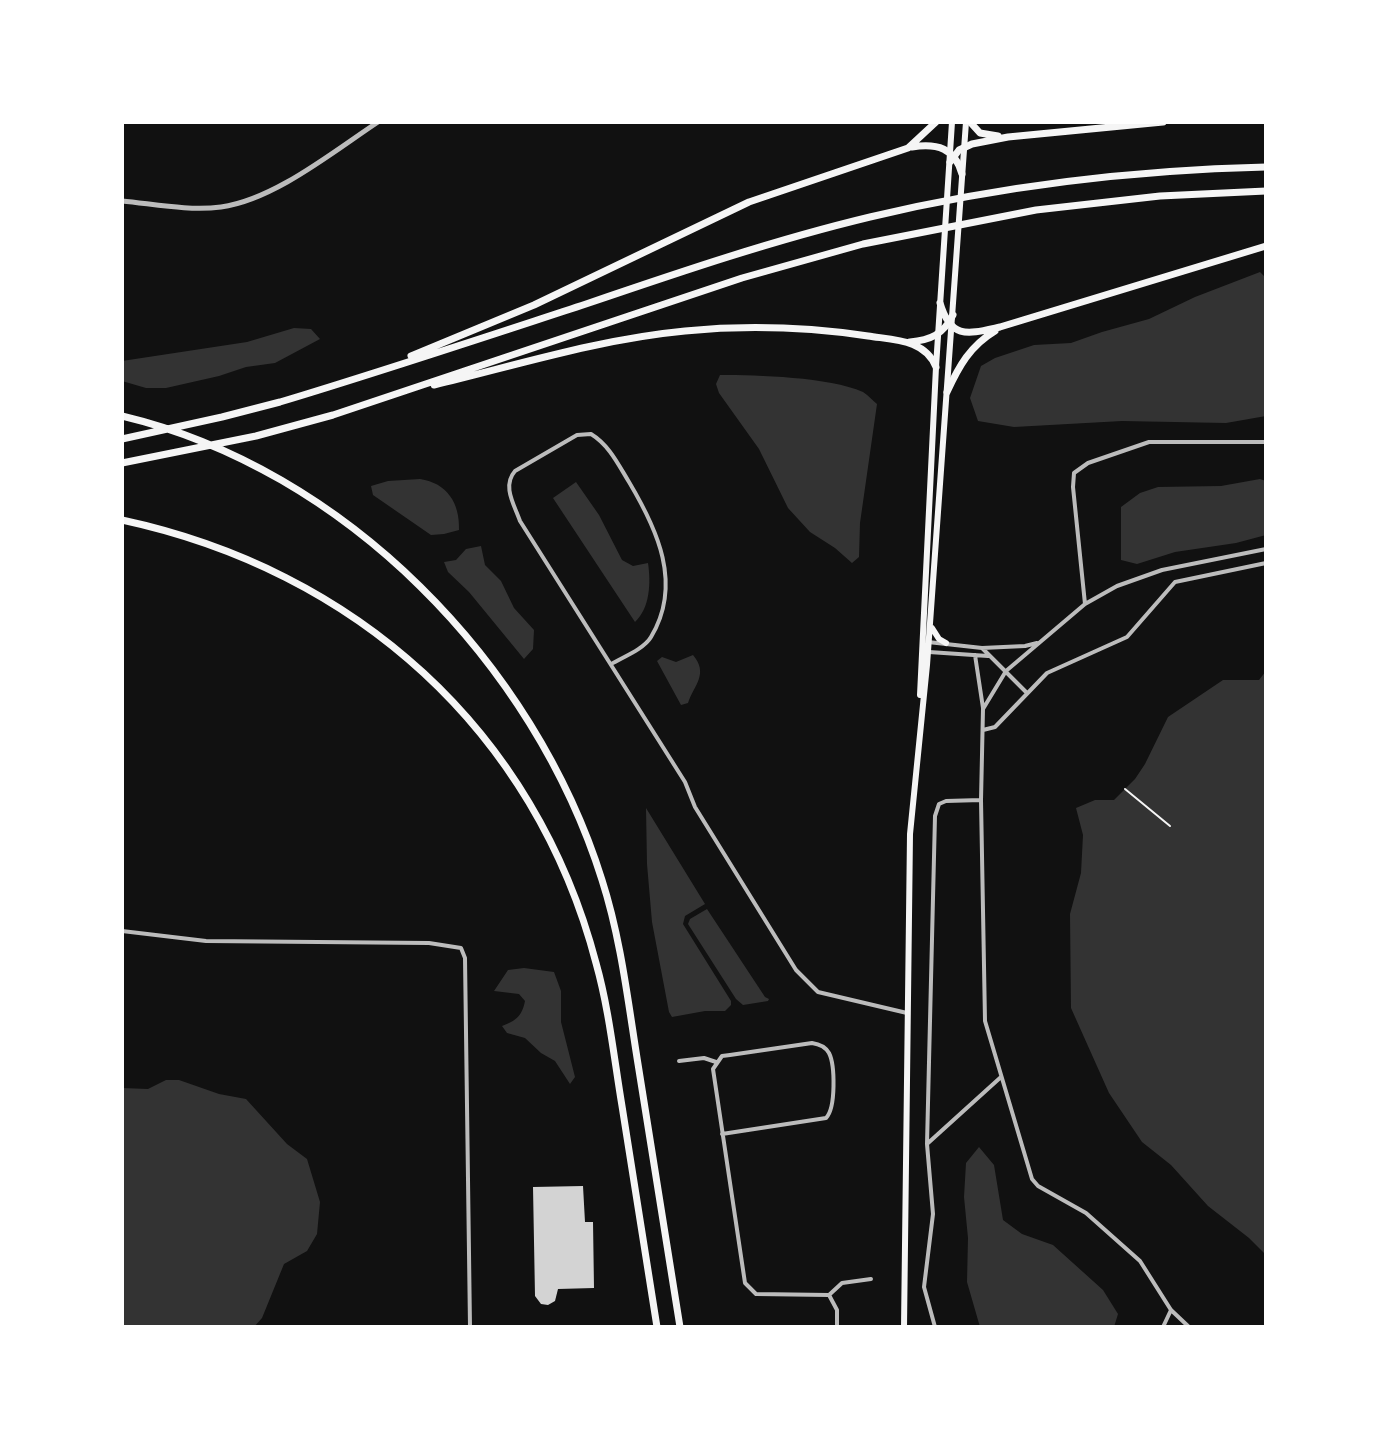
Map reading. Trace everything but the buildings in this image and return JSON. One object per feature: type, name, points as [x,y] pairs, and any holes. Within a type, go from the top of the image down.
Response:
[{"type":"highway","points":[[908,148],[936,122]]},
{"type":"highway","points":[[968,122],[984,134],[1008,137]]},
{"type":"highway","points":[[951,157],[964,146],[1008,137],[1163,122]]},
{"type":"highway","points":[[371,374],[534,305],[715,216],[783,189],[908,148],[933,145],[951,157],[962,174]]},
{"type":"highway","points":[[122,439],[237,414],[371,374],[757,248],[920,206],[1125,175],[1266,167]]},
{"type":"highway","points":[[397,394],[742,278],[917,231],[1094,202],[1266,191]]},
{"type":"highway","points":[[940,303],[951,322],[969,333],[1000,327],[1266,246]]},
{"type":"highway","points":[[122,463],[256,436],[397,394],[609,343],[683,331],[787,328],[907,342],[926,340],[951,322]]},
{"type":"highway","points":[[947,392],[972,348],[1000,327]]},
{"type":"highway","points":[[907,342],[927,352],[936,367]]},
{"type":"highway","points":[[122,416],[175,430],[251,463],[290,484],[340,519],[399,568],[446,614],[504,686],[545,749],[564,785],[596,862],[618,941],[680,1327]]},
{"type":"highway","points":[[122,520],[182,534],[235,552],[297,582],[346,611],[382,636],[430,679],[505,765],[561,864],[596,963],[609,1019],[657,1327]]},
{"type":"main road","points":[[919,726],[936,367],[952,122]]},
{"type":"main road","points":[[904,1327],[910,834],[929,642],[968,122]]},
{"type":"main road","points":[[930,625],[936,637],[946,643]]},
{"type":"street","points":[[122,201],[207,208],[250,199],[272,190],[378,122]]},
{"type":"street","points":[[611,664],[649,641],[662,613],[665,577],[662,550],[649,515],[607,447],[591,434],[577,435],[515,471],[507,485],[520,521],[685,782],[695,807],[796,970],[818,992],[907,1013]]},
{"type":"street","points":[[1085,604],[1074,473],[1088,463],[1149,442],[1266,442]]},
{"type":"street","points":[[983,709],[1006,671],[1085,604],[1117,586],[1162,570],[1266,549]]},
{"type":"street","points":[[983,730],[995,727],[1047,673],[1127,637],[1175,582],[1266,563]]},
{"type":"street","points":[[989,656],[928,652],[921,646],[929,642],[982,648],[1025,646],[1039,642]]},
{"type":"street","points":[[982,648],[1026,692]]},
{"type":"street","points":[[975,655],[983,709],[981,800],[985,1021],[1032,1179],[1038,1186],[1086,1213],[1140,1261],[1171,1310],[1189,1327]]},
{"type":"street","points":[[935,1327],[924,1287],[933,1214],[927,1144],[935,816],[939,804],[946,801],[981,800]]},
{"type":"street","points":[[122,931],[206,941],[429,943],[461,948],[465,958],[470,1327]]},
{"type":"street","points":[[722,1134],[826,1118],[833,1102],[831,1058],[823,1046],[812,1043],[722,1056],[713,1069],[722,1134],[745,1283],[748,1290],[760,1295],[829,1295],[842,1283],[871,1279]]},
{"type":"street","points":[[679,1061],[705,1058],[716,1062]]},
{"type":"street","points":[[927,1144],[1001,1077]]},
{"type":"street","points":[[829,1295],[837,1310],[837,1327]]},
{"type":"street","points":[[1163,1327],[1171,1310]]},
{"type":"path","points":[[1125,789],[1170,826]]},
{"type":"shaded area","points":[[1260,272],[1266,278],[1266,416],[1226,423],[1122,421],[1014,427],[978,421],[970,398],[981,366],[995,358],[1034,345],[1071,343],[1149,319]]},
{"type":"shaded area","points":[[294,328],[311,329],[320,339],[275,363],[246,367],[166,388],[146,388],[122,381],[122,361],[247,342]]},
{"type":"shaded area","points":[[720,375],[773,376],[832,383],[863,392],[877,404],[860,523],[859,557],[852,563],[810,532],[788,508],[759,449],[719,393],[716,384]]},
{"type":"shaded area","points":[[420,479],[438,485],[450,496],[457,511],[459,530],[431,535],[373,495],[371,486],[388,481]]},
{"type":"shaded area","points":[[1260,479],[1266,481],[1266,535],[1175,552],[1137,564],[1121,560],[1121,507],[1140,493],[1158,487],[1221,486]]},
{"type":"shaded area","points":[[576,482],[599,515],[622,560],[633,566],[648,563],[648,595],[644,610],[635,622],[553,498]]},
{"type":"shaded area","points":[[481,546],[485,565],[501,581],[514,608],[534,630],[533,649],[524,659],[469,592],[448,572],[444,562],[456,560],[466,549]]},
{"type":"shaded area","points":[[693,655],[700,668],[699,679],[688,703],[681,705],[657,661],[662,657],[676,662]]},
{"type":"shaded area","points":[[1266,671],[1266,1255],[1208,1206],[1171,1165],[1142,1142],[1109,1093],[1071,1008],[1070,914],[1081,873],[1083,835],[1076,808],[1095,800],[1114,800],[1145,764],[1168,717],[1223,680],[1259,680]]},
{"type":"shaded area","points":[[646,808],[705,904],[685,916],[683,924],[731,1001],[725,1011],[672,1017],[669,1012],[652,922]]},
{"type":"shaded area","points":[[707,909],[768,1001],[743,1005],[736,999],[688,924],[690,919]]},
{"type":"shaded area","points":[[524,968],[554,972],[561,991],[561,1022],[575,1077],[570,1084],[555,1061],[525,1038],[507,1033],[502,1026],[518,1017],[525,1001],[519,994],[494,991],[508,970]]},
{"type":"shaded area","points":[[166,1080],[179,1080],[219,1094],[246,1099],[287,1144],[307,1159],[320,1202],[317,1234],[307,1251],[284,1264],[262,1318],[254,1327],[122,1327],[122,1088],[148,1089]]},
{"type":"shaded area","points":[[979,1147],[994,1165],[1003,1220],[1022,1234],[1053,1245],[1103,1290],[1118,1314],[1114,1327],[980,1327],[967,1282],[968,1238],[964,1197],[966,1163]]}]
